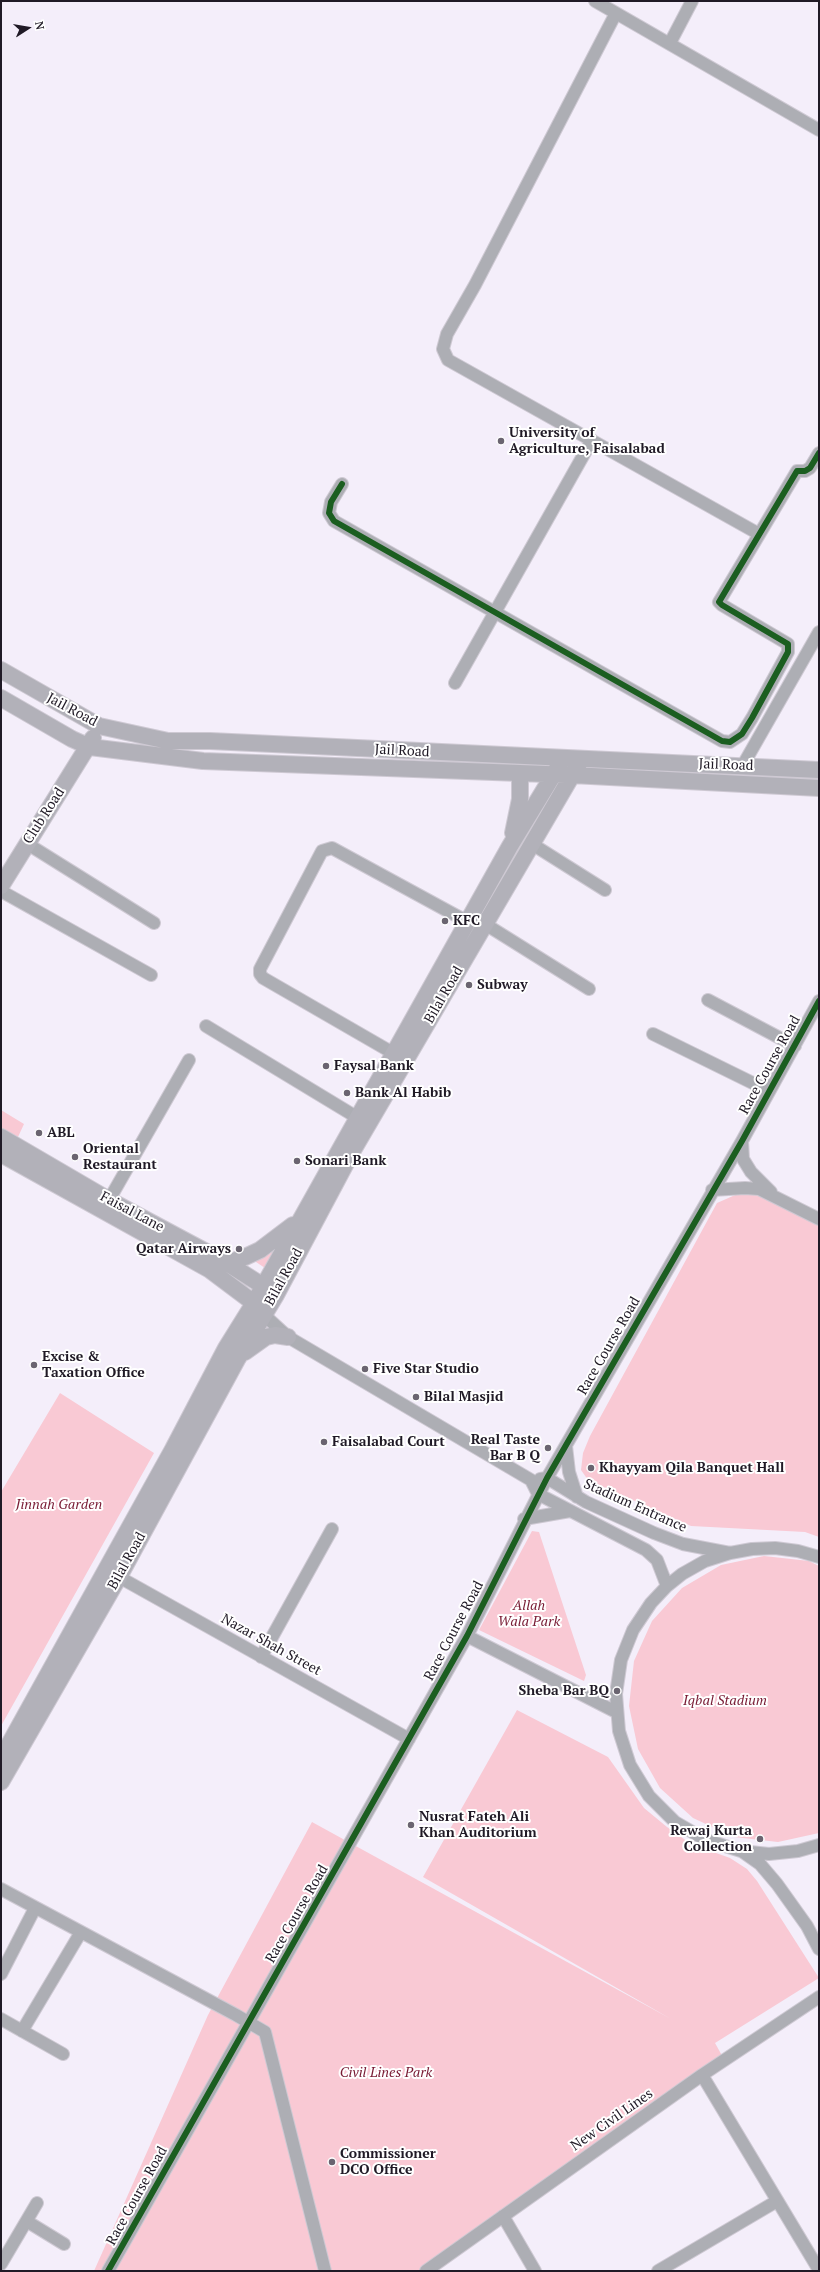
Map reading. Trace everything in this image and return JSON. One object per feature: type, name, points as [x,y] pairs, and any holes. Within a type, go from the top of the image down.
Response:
[{"type":"main road","name":"Jail Road","points":[[1,670],[99,726],[168,741],[210,741],[581,760],[743,765],[819,770]]},
{"type":"main road","name":"Jail Road","points":[[1,698],[72,739],[90,747],[203,761],[552,774],[819,788]]},
{"type":"main road","name":"Club Road","points":[[1,886],[26,844],[90,747],[99,726]]},
{"type":"main road","name":"Bilal Road","points":[[1,1759],[173,1449],[258,1309],[263,1285],[299,1220],[358,1118],[510,846],[552,774],[563,759]]},
{"type":"main road","name":"Bilal Road","points":[[258,1309],[276,1295],[352,1152],[581,760]]},
{"type":"main road","points":[[510,846],[520,799],[520,774]]},
{"type":"main road","name":"Faisal Lane","points":[[1,1137],[109,1200],[227,1263],[263,1285],[276,1295]]},
{"type":"main road","name":"Faisal Lane","points":[[1,1154],[210,1270],[238,1291],[258,1309]]},
{"type":"main road","points":[[227,1263],[246,1257],[260,1250],[299,1220]]},
{"type":"main road","points":[[232,1353],[238,1306],[238,1291]]},
{"type":"main road","points":[[232,1353],[266,1337],[275,1335],[288,1336]]},
{"type":"main road","name":"Bilal Road","points":[[1,1782],[119,1577],[232,1353]]},
{"type":"street","points":[[595,1],[819,130]]},
{"type":"street","points":[[670,43],[692,1]]},
{"type":"street","points":[[616,13],[475,285],[447,334],[443,349],[448,360],[759,534]]},
{"type":"street","points":[[455,683],[592,440]]},
{"type":"street","points":[[342,484],[331,502],[328,513],[334,521],[722,741],[734,741],[742,734],[752,718],[788,652],[788,644],[784,640],[719,602],[797,471],[805,472],[810,468],[819,453]]},
{"type":"street","points":[[743,765],[819,632]]},
{"type":"street","points":[[26,844],[154,923]]},
{"type":"street","points":[[532,844],[604,890]]},
{"type":"street","points":[[393,1054],[263,978],[260,974],[260,969],[322,851],[332,848],[468,922]]},
{"type":"street","points":[[1,891],[151,975]]},
{"type":"street","points":[[485,924],[589,988]]},
{"type":"street","points":[[708,1000],[795,1046]]},
{"type":"street","name":"Race Course Road","points":[[108,2271],[467,1636],[524,1519],[712,1190],[742,1141],[819,1001]]},
{"type":"street","points":[[206,1026],[358,1118]]},
{"type":"street","points":[[653,1034],[769,1092]]},
{"type":"street","points":[[109,1200],[189,1060]]},
{"type":"street","points":[[742,1141],[743,1159],[751,1172],[776,1197]]},
{"type":"street","points":[[712,1190],[745,1188],[759,1189],[819,1218]]},
{"type":"street","points":[[258,1309],[288,1336],[531,1480],[538,1494],[650,1552],[657,1560],[667,1586]]},
{"type":"street","points":[[566,1446],[569,1472],[577,1497]]},
{"type":"street","points":[[531,1480],[547,1478]]},
{"type":"street","name":"Stadium Entrance","points":[[547,1478],[577,1497],[683,1544],[730,1553]]},
{"type":"street","points":[[524,1519],[570,1511]]},
{"type":"street","points":[[261,1657],[332,1529]]},
{"type":"street","points":[[819,1557],[798,1551],[775,1548],[752,1549],[730,1553],[705,1561],[667,1586],[642,1616],[626,1644],[618,1676],[616,1712],[619,1730],[630,1765],[639,1781],[653,1801],[675,1822],[690,1832],[718,1845],[741,1851],[769,1854],[798,1851],[819,1845]]},
{"type":"street","name":"Nazar Shah Street","points":[[119,1577],[409,1739]]},
{"type":"street","points":[[467,1636],[616,1712]]},
{"type":"street","points":[[741,1851],[760,1864],[777,1884],[807,1926],[819,1949]]},
{"type":"street","points":[[1,1889],[265,2032],[325,2271]]},
{"type":"street","points":[[1,1974],[35,1908]]},
{"type":"street","points":[[22,2031],[80,1932]]},
{"type":"street","name":"New Civil Lines","points":[[426,2271],[702,2075],[819,1997]]},
{"type":"street","points":[[1,2019],[63,2054]]},
{"type":"street","points":[[702,2075],[819,2270]]},
{"type":"street","points":[[658,2271],[777,2201]]},
{"type":"street","points":[[1,2264],[28,2222],[37,2203]]},
{"type":"street","points":[[503,2216],[536,2271]]},
{"type":"street","points":[[28,2222],[64,2244]]},
{"type":"green space","points":[[1,1110],[24,1124],[18,1137],[1,1128]]},
{"type":"green space","points":[[742,1192],[767,1194],[819,1226],[819,1537],[805,1532],[691,1526],[588,1480],[581,1470],[583,1453],[590,1436],[717,1203]]},
{"type":"green space","points":[[277,1245],[265,1268],[250,1258]]},
{"type":"green space","name":"Jinnah Garden","points":[[60,1393],[154,1453],[1,1726],[1,1492]]},
{"type":"green space","name":"Allah Wala Park","points":[[532,1531],[539,1532],[586,1675],[584,1681],[479,1630]]},
{"type":"green space","name":"Iqbal Stadium","points":[[764,1556],[809,1561],[819,1566],[819,1833],[778,1842],[734,1837],[693,1818],[660,1788],[638,1749],[629,1706],[634,1661],[652,1621],[682,1588],[721,1565]]},
{"type":"green space","name":"Civil Lines Park","points":[[517,1710],[608,1757],[644,1808],[667,1827],[691,1844],[730,1858],[747,1869],[757,1881],[819,1978],[715,2043],[725,2061],[428,2271],[94,2271],[208,2015],[312,1822],[671,2019],[423,1877]]},
{"type":"cycle path","points":[[342,484],[331,502],[329,513],[334,521],[722,741],[730,742],[742,734],[752,718],[788,652],[788,644],[719,602],[797,471],[805,471],[810,468],[819,453]]},
{"type":"cycle path","points":[[108,2271],[467,1636],[547,1478],[742,1141],[819,1001]]},
{"type":"place","name":"University of Agriculture, Faisalabad","points":[[501,441]]},
{"type":"place","name":"KFC","points":[[445,921]]},
{"type":"place","name":"Subway","points":[[469,985]]},
{"type":"place","name":"Faysal Bank","points":[[326,1066]]},
{"type":"place","name":"Bank Al Habib","points":[[347,1093]]},
{"type":"place","name":"ABL","points":[[39,1133]]},
{"type":"place","name":"Oriental Restaurant","points":[[75,1157]]},
{"type":"place","name":"Sonari Bank","points":[[297,1161]]},
{"type":"place","name":"Qatar Airways","points":[[239,1249]]},
{"type":"place","name":"Excise & Taxation Office","points":[[34,1365]]},
{"type":"place","name":"Five Star Studio","points":[[365,1369]]},
{"type":"place","name":"Bilal Masjid","points":[[416,1397]]},
{"type":"place","name":"Faisalabad Court","points":[[324,1442]]},
{"type":"place","name":"Real Taste Bar B Q","points":[[548,1448]]},
{"type":"place","name":"Khayyam Qila Banquet Hall","points":[[591,1468]]},
{"type":"place","name":"Sheba Bar BQ","points":[[617,1691]]},
{"type":"place","name":"Nusrat Fateh Ali Khan Auditorium","points":[[411,1825]]},
{"type":"place","name":"Rewaj Kurta Collection","points":[[760,1839]]},
{"type":"place","name":"Commissioner DCO Office","points":[[332,2162]]}]
